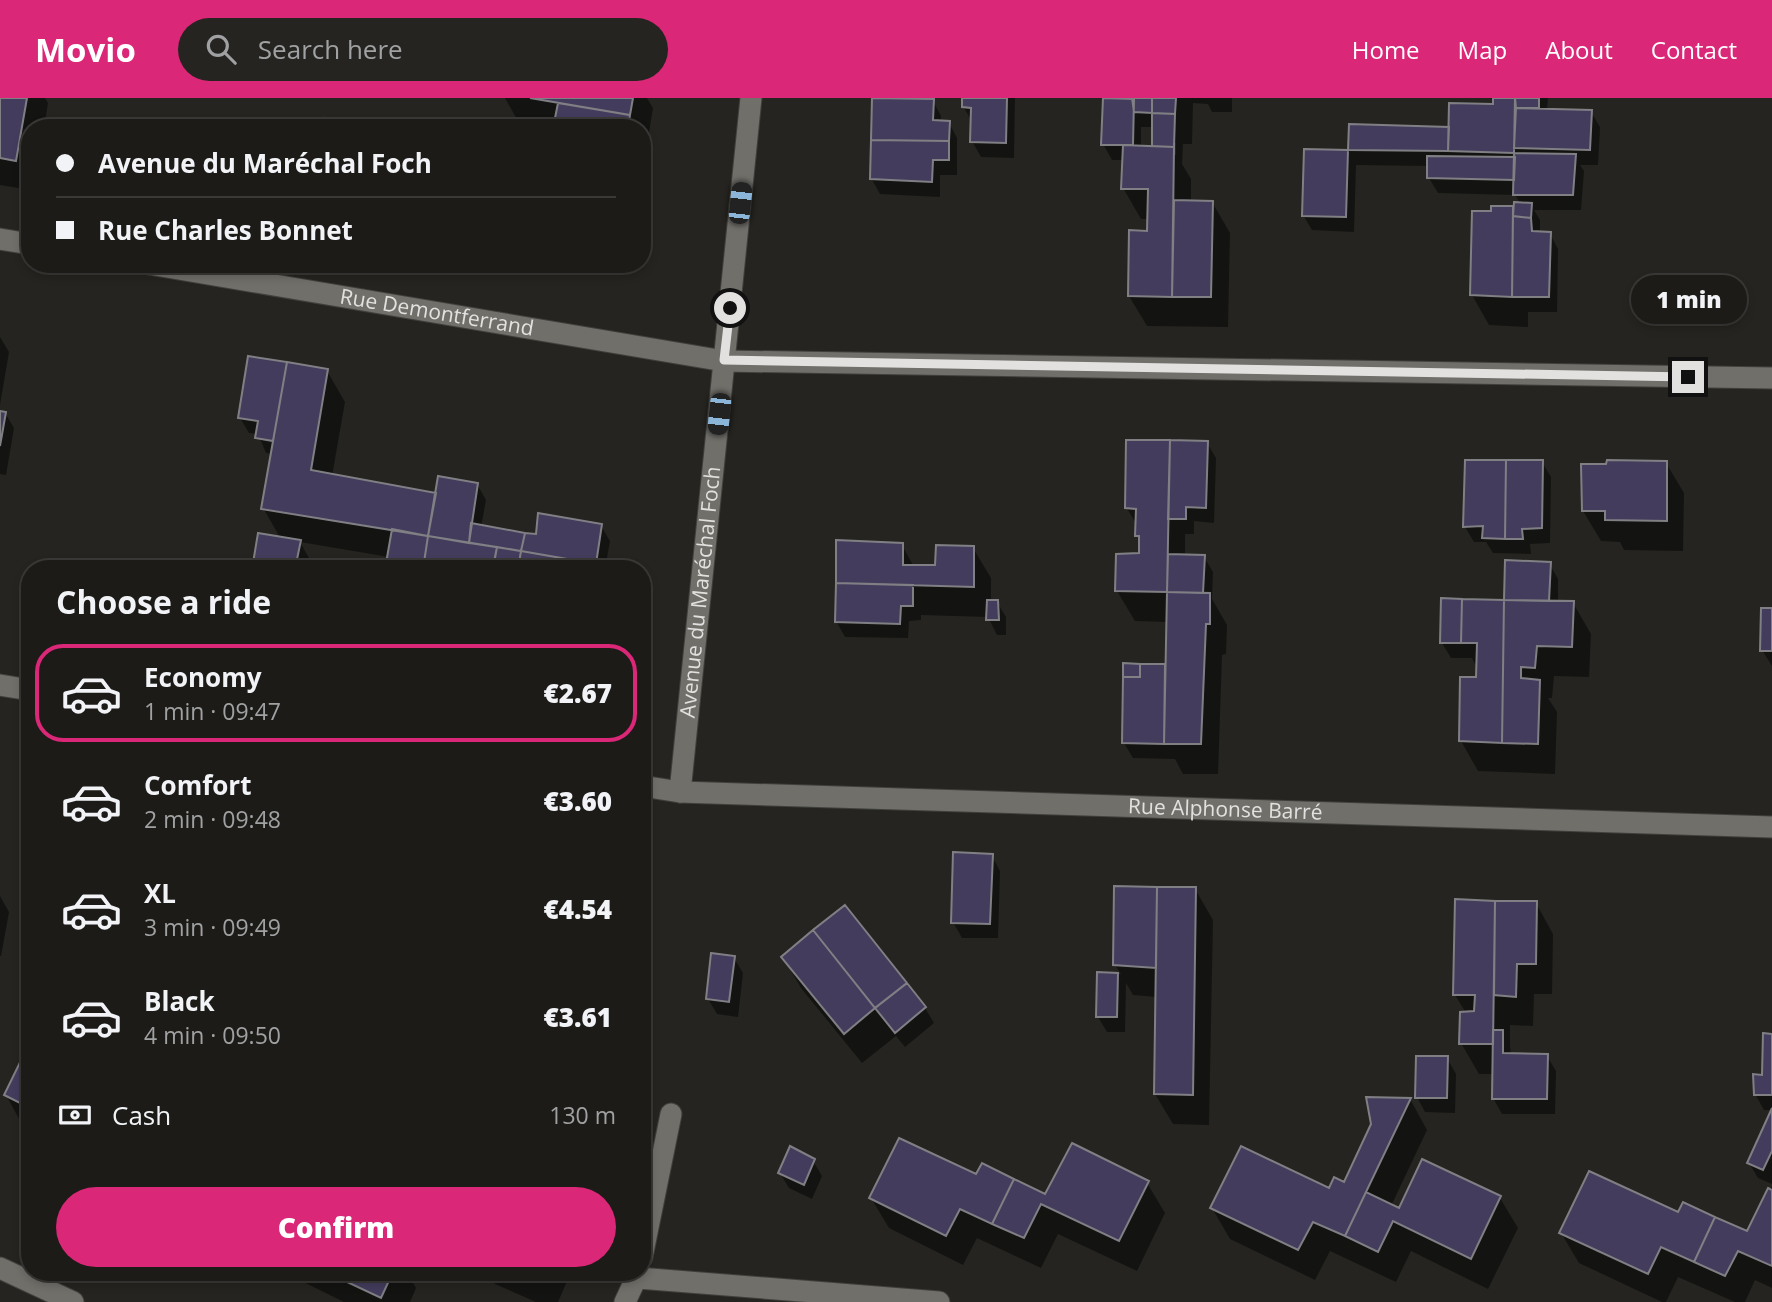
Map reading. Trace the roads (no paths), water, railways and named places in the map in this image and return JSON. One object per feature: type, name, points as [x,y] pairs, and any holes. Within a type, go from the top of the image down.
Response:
[{"type":"street","name":"Avenue du Maréchal Foch","points":[[680,792],[751,98]]},
{"type":"street","points":[[0,239],[21,242]]},
{"type":"street","name":"Rue Demontferrand","points":[[203,273],[724,360],[1772,378]]},
{"type":"street","points":[[0,685],[21,688]]},
{"type":"street","name":"Rue Alphonse Barré","points":[[651,787],[680,792],[1772,827]]},
{"type":"street","points":[[651,1213],[671,1114]]},
{"type":"street","points":[[0,1268],[21,1278]]},
{"type":"street","points":[[651,1276],[939,1302]]},
{"type":"street","points":[[28,1281],[73,1302]]},
{"type":"street","points":[[625,1302],[636,1281]]}]
